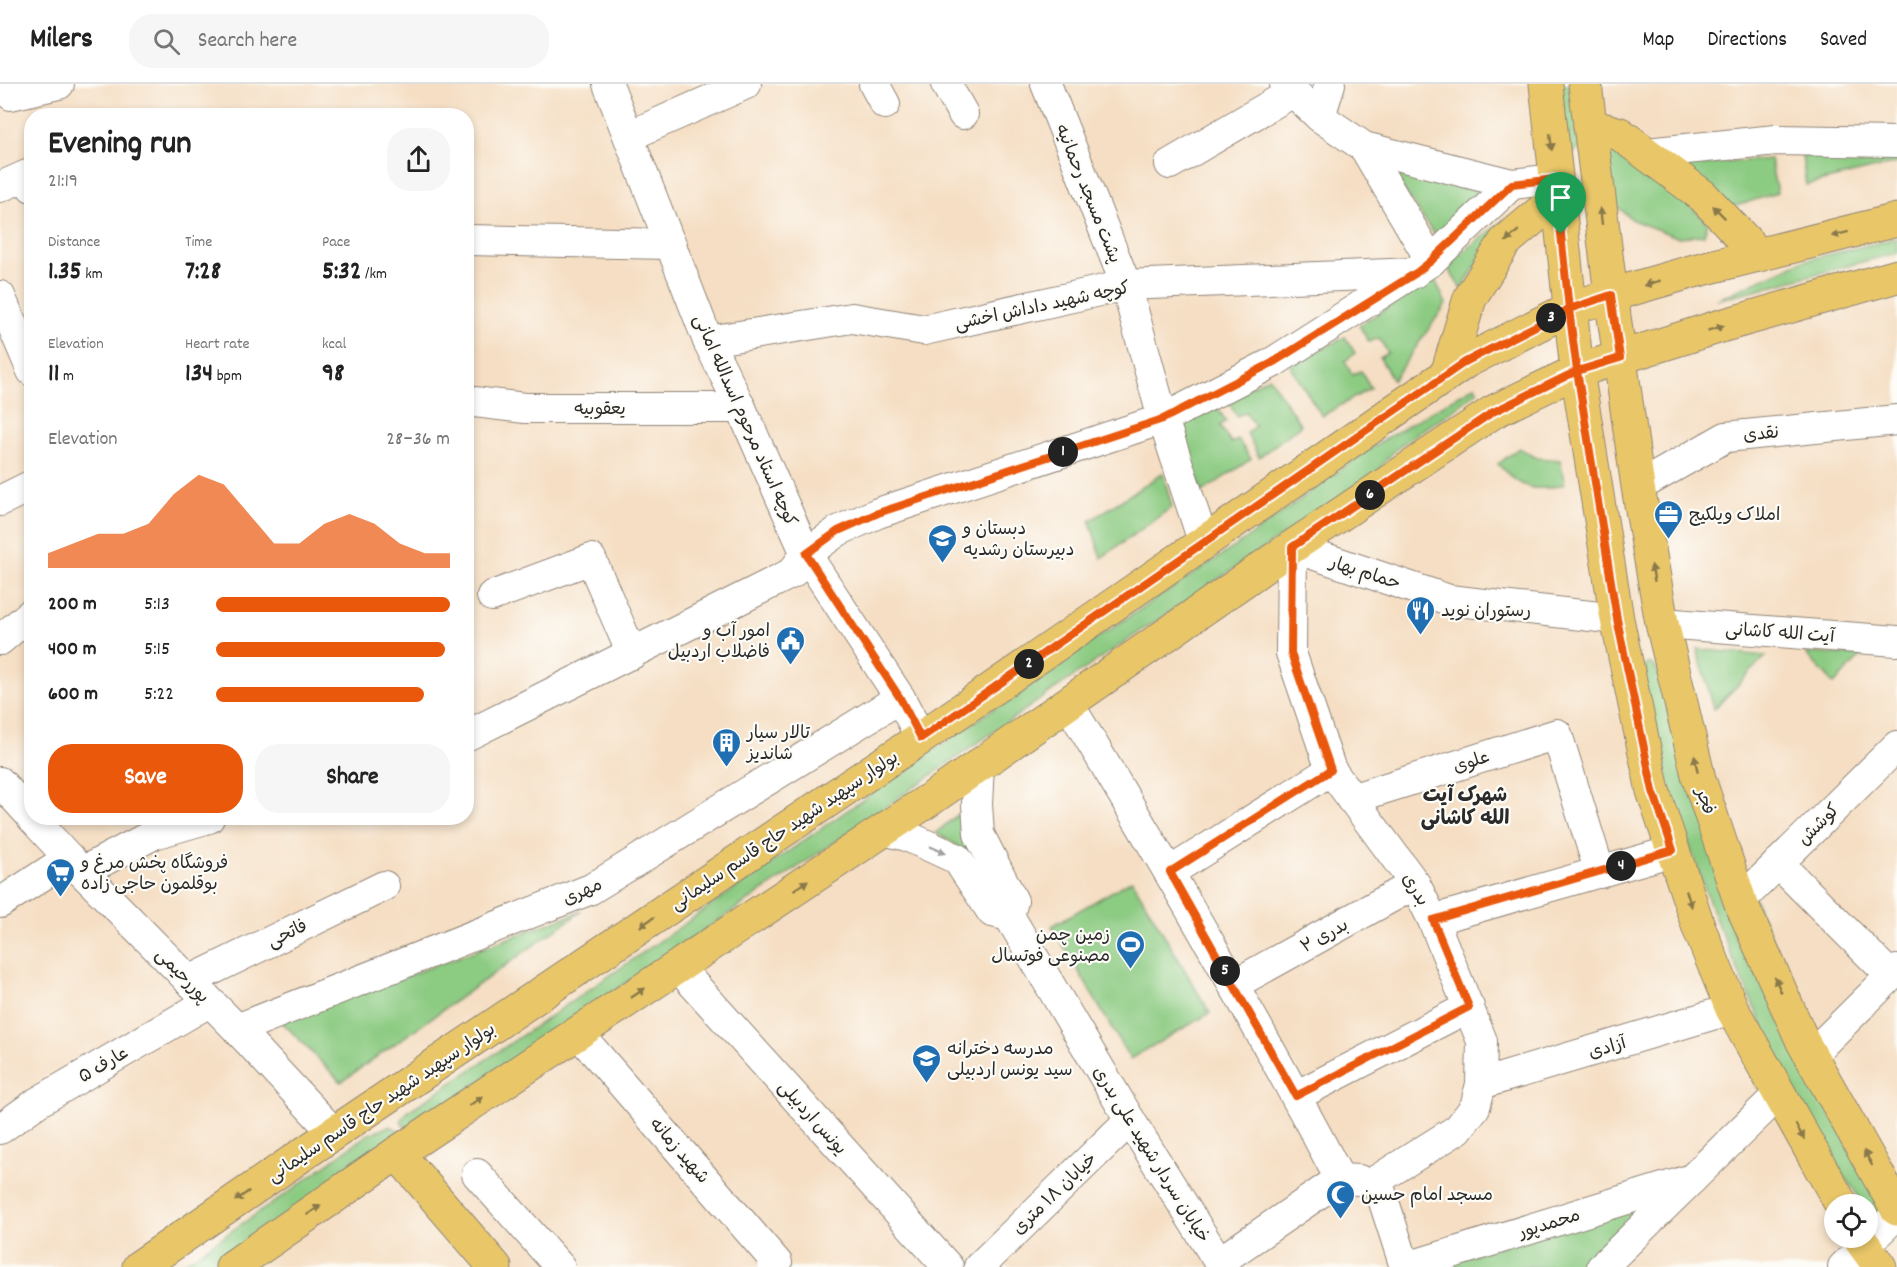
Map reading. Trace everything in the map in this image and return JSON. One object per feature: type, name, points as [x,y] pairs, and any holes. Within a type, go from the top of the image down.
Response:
[{"type":"main road","points":[[1546,84],[1577,371],[1617,619],[1653,791],[1699,928],[1732,1010],[1835,1194]]},
{"type":"main road","name":"فجر","points":[[1585,84],[1638,487],[1662,623],[1699,779],[1740,901],[1803,1042],[1897,1209]]},
{"type":"main road","points":[[1590,126],[1620,134],[1703,196],[1759,255]]},
{"type":"main road","points":[[1447,374],[1470,298],[1505,242],[1556,189]]},
{"type":"main road","name":"بولوار سپهبد شهید حاج قاسم سلیمانی","points":[[139,1267],[921,738],[1465,362],[1569,309],[1611,295],[1897,220]]},
{"type":"main road","points":[[231,1267],[397,1153],[979,765],[1292,547],[1493,412],[1577,371],[1721,326],[1897,276]]},
{"type":"main road","points":[[1617,619],[1662,623]]},
{"type":"main road","points":[[397,1153],[495,1267]]},
{"type":"street","points":[[4,84],[11,95],[59,84]]},
{"type":"street","name":"کوچه استاد مرحوم اسدالله امانی","points":[[608,84],[708,340],[806,554],[900,698],[921,738]]},
{"type":"street","points":[[629,136],[746,84]]},
{"type":"street","points":[[946,84],[963,114]]},
{"type":"street","name":"پشت مسجد رحمانیه","points":[[1046,84],[1126,285],[1163,419],[1204,544]]},
{"type":"street","points":[[1320,117],[1330,84]]},
{"type":"street","points":[[1170,164],[1289,88],[1320,117],[1364,147],[1512,184],[1556,189]]},
{"type":"street","points":[[1646,153],[1776,140],[1897,142]]},
{"type":"street","points":[[1364,147],[1424,267]]},
{"type":"street","points":[[0,187],[24,176]]},
{"type":"street","points":[[474,732],[792,573],[806,554],[838,531],[878,513],[1163,419],[1272,363],[1424,267],[1512,184]]},
{"type":"street","points":[[474,240],[672,244]]},
{"type":"street","name":"کوچه شهید داداش اخشی","points":[[708,340],[852,318],[924,330],[1126,285],[1424,267]]},
{"type":"street","points":[[0,296],[24,352]]},
{"type":"street","name":"یعقوبیه","points":[[474,402],[525,408],[738,408]]},
{"type":"street","name":"نقدی","points":[[1638,487],[1726,437],[1897,420]]},
{"type":"street","points":[[0,501],[24,489]]},
{"type":"street","name":"حمام بهار","points":[[1292,547],[1449,600],[1617,619]]},
{"type":"street","name":"بدری","points":[[1292,547],[1291,653],[1331,770],[1416,884],[1482,1041],[1481,1084],[1475,1107],[1458,1129],[1377,1180]]},
{"type":"street","points":[[492,596],[591,559],[632,654]]},
{"type":"street","points":[[0,640],[24,620]]},
{"type":"street","name":"آیت الله کاشانی","points":[[1662,623],[1897,641]]},
{"type":"street","name":"مهری","points":[[237,1029],[591,889],[900,698]]},
{"type":"street","points":[[1068,703],[1170,872],[1340,1179]]},
{"type":"street","name":"علوی","points":[[1352,799],[1557,734],[1600,873]]},
{"type":"street","name":"کوشش","points":[[1740,901],[1897,746]]},
{"type":"street","name":"خیابان سردار شهید علی بدری","points":[[979,765],[976,804],[979,834],[1013,900],[1009,916],[1130,1120],[1221,1264]]},
{"type":"street","points":[[1170,872],[1331,770]]},
{"type":"street","name":"پوررحیمی","points":[[0,782],[24,808]]},
{"type":"street","name":"پوررحیمی","points":[[39,825],[75,865],[237,1029],[334,1133]]},
{"type":"street","points":[[0,903],[150,826]]},
{"type":"street","name":"خیابان سردار شهید علی بدری","points":[[883,830],[907,837],[957,859],[992,912],[1009,916]]},
{"type":"street","points":[[1433,920],[1673,850]]},
{"type":"street","points":[[1778,863],[1894,973],[1811,1055]]},
{"type":"street","name":"بدری ۲","points":[[1233,985],[1416,884]]},
{"type":"street","name":"فاتحی","points":[[189,981],[384,886]]},
{"type":"street","name":"یونس اردبیلی","points":[[678,966],[948,1267]]},
{"type":"street","name":"عارف ۵","points":[[0,1129],[38,1102],[209,1002]]},
{"type":"street","points":[[1296,1096],[1469,1007]]},
{"type":"street","name":"آزادی","points":[[1481,1084],[1732,1010]]},
{"type":"street","name":"شهید زمانه","points":[[578,1033],[777,1263],[773,1267]]},
{"type":"street","points":[[1602,1267],[1779,1094]]},
{"type":"street","name":"خیابان ۱۸ متری","points":[[979,1267],[1130,1120]]},
{"type":"street","points":[[477,1174],[560,1267]]},
{"type":"street","points":[[1221,1264],[1340,1179],[1377,1180],[1406,1267]]},
{"type":"street","name":"محمدپور","points":[[1406,1267],[1692,1179]]},
{"type":"street","points":[[1862,1255],[1897,1214]]},
{"type":"green space","points":[[1560,84],[1574,84],[1581,147],[1574,153],[1569,150]]},
{"type":"green space","points":[[1612,145],[1658,178],[1708,222],[1704,235],[1677,237],[1633,220],[1613,203],[1602,152]]},
{"type":"green space","points":[[1802,156],[1897,158],[1897,163],[1806,185]]},
{"type":"green space","points":[[1770,159],[1777,193],[1726,209],[1674,166]]},
{"type":"green space","points":[[1385,161],[1487,192],[1437,239]]},
{"type":"green space","points":[[1509,216],[1461,289],[1446,265]]},
{"type":"green space","points":[[1897,238],[1897,253],[1716,300],[1802,261]]},
{"type":"green space","points":[[1435,279],[1446,304],[1393,380],[1380,358],[1388,353],[1379,338],[1369,342],[1359,325]]},
{"type":"green space","points":[[1345,337],[1355,353],[1345,361],[1352,374],[1361,371],[1371,388],[1322,416],[1290,366]]},
{"type":"green space","points":[[1269,377],[1301,425],[1259,457],[1247,433],[1255,426],[1246,412],[1237,416],[1227,400]]},
{"type":"green space","points":[[1475,386],[1478,391],[1403,444],[1377,472],[413,1127],[403,1126],[401,1120],[407,1112],[612,974],[1016,693],[1241,543],[1374,446]]},
{"type":"green space","points":[[1216,406],[1226,421],[1220,426],[1231,443],[1238,440],[1251,459],[1202,492],[1178,418]]},
{"type":"green space","points":[[1519,448],[1537,458],[1560,460],[1565,484],[1536,488],[1528,487],[1514,479],[1498,464]]},
{"type":"green space","points":[[1163,473],[1172,507],[1101,558],[1090,521]]},
{"type":"green space","points":[[1697,649],[1766,656],[1714,709]]},
{"type":"green space","points":[[1805,653],[1862,655],[1834,684]]},
{"type":"green space","points":[[1650,663],[1657,670],[1885,1204],[1878,1214],[1878,1194],[1857,1194],[1835,1163],[1778,1061],[1715,918],[1673,799],[1643,677],[1645,666]]},
{"type":"green space","points":[[962,811],[971,854],[936,833]]},
{"type":"green space","name":"زمین چمن مصنوعی فوتسال","points":[[1132,880],[1210,1013],[1130,1059],[1052,926]]},
{"type":"green space","points":[[582,911],[341,1082],[282,1022]]},
{"type":"green space","points":[[389,1126],[399,1130],[399,1137],[212,1267],[178,1267],[289,1192],[367,1135]]},
{"type":"green space","points":[[1652,1199],[1584,1267],[1433,1267]]},
{"type":"place","name":"املاک ویلکیج","points":[[1668,540]]},
{"type":"place","name":"دبستان و دبیرستان رشدیه","points":[[942,564]]},
{"type":"place","name":"رستوران نوید","points":[[1420,636]]},
{"type":"place","name":"امور آب و فاضلاب اردبیل","points":[[791,666]]},
{"type":"place","name":"تالار سیار شاندیز","points":[[726,768]]},
{"type":"place","name":"فروشگاه پخش مرغ و بوقلمون حاجی زاده","points":[[60,898]]},
{"type":"place","name":"زمین چمن مصنوعی فوتسال","points":[[1131,970]]},
{"type":"place","name":"مدرسه دخترانه سید یونس اردبیلی","points":[[926,1084]]},
{"type":"place","name":"مسجد امام حسین","points":[[1340,1220]]},
{"type":"district","name":"شهرک آیت الله کاشانی","points":[[1465,806]]},
{"type":"route","points":[[1561,234],[1555,179],[1512,184],[1416,273],[1272,363],[1163,419],[878,513],[838,531],[806,554],[900,698],[921,738],[1465,362],[1569,309],[1577,371],[1617,619],[1653,791],[1673,850],[1433,920],[1469,1007],[1296,1096],[1170,872],[1331,770],[1291,653],[1292,547],[1493,412],[1577,371],[1620,358],[1611,295],[1569,309],[1561,234]]}]
